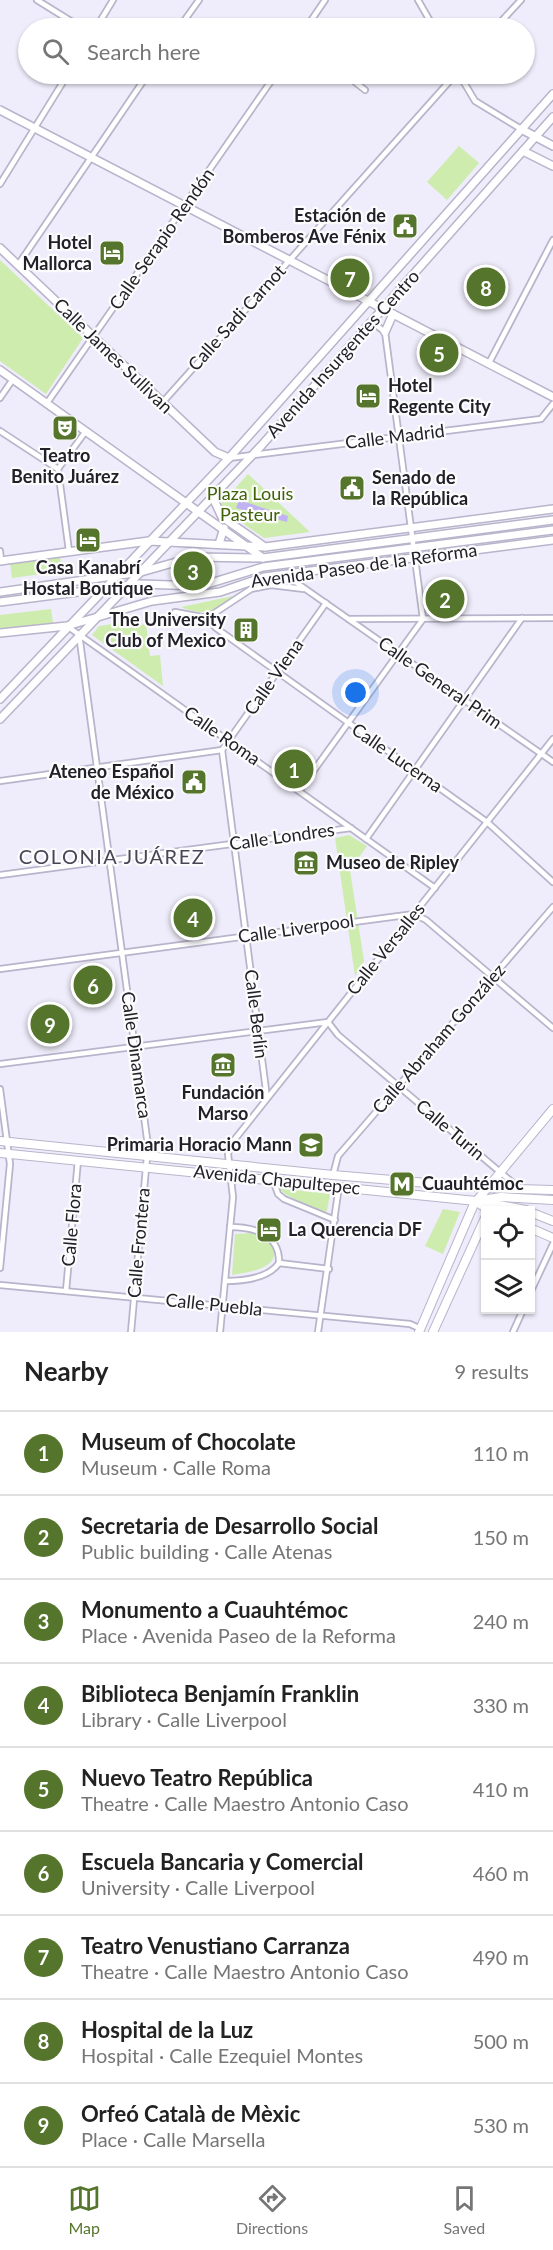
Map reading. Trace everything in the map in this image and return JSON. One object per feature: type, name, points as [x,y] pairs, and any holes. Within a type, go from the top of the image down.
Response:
[{"type":"main road","name":"Avenida Insurgentes Centro","points":[[0,699],[229,458],[553,94]]},
{"type":"main road","points":[[0,110],[553,397]]},
{"type":"main road","name":"Avenida Insurgentes Centro","points":[[0,719],[79,634],[213,498],[553,117]]},
{"type":"main road","points":[[521,129],[553,146]]},
{"type":"main road","points":[[524,151],[553,166]]},
{"type":"main road","points":[[423,240],[435,251]]},
{"type":"main road","name":"Calle James Sullivan","points":[[0,248],[215,452],[229,458]]},
{"type":"main road","points":[[385,332],[393,314]]},
{"type":"main road","points":[[0,370],[224,528],[284,574]]},
{"type":"main road","points":[[213,498],[222,517],[265,547]]},
{"type":"main road","name":"Avenida Paseo de la Reforma","points":[[1,561],[149,541],[265,547],[553,509]]},
{"type":"main road","name":"Avenida Paseo de la Reforma","points":[[0,592],[141,572],[194,557],[263,558],[553,520]]},
{"type":"main road","points":[[219,544],[224,528]]},
{"type":"main road","name":"Avenida Paseo de la Reforma","points":[[0,602],[128,586],[201,586],[242,572],[273,566],[553,530]]},
{"type":"main road","name":"Avenida Paseo de la Reforma","points":[[0,633],[67,626],[152,601],[219,592],[254,579],[553,540]]},
{"type":"main road","points":[[422,1331],[476,1201],[553,1109]]},
{"type":"main road","name":"Avenida Chapultepec","points":[[4,1141],[487,1188],[553,1190]]},
{"type":"main road","name":"Avenida Chapultepec","points":[[0,1153],[476,1201],[501,1197],[553,1200]]},
{"type":"main road","points":[[476,1201],[483,1206]]},
{"type":"main road","points":[[476,1201],[504,1206]]},
{"type":"main road","points":[[535,1214],[553,1221]]},
{"type":"main road","points":[[433,1332],[481,1227]]},
{"type":"main road","points":[[535,1230],[553,1238]]},
{"type":"street","points":[[37,0],[66,18]]},
{"type":"street","points":[[102,18],[113,0]]},
{"type":"street","points":[[186,18],[199,0]]},
{"type":"street","points":[[313,18],[325,0]]},
{"type":"street","points":[[418,0],[428,18]]},
{"type":"street","points":[[504,18],[521,0]]},
{"type":"street","points":[[0,184],[62,84]]},
{"type":"street","points":[[18,265],[141,84]]},
{"type":"street","name":"Calle Serapio Rendón","points":[[47,403],[269,84]]},
{"type":"street","points":[[358,84],[365,90]]},
{"type":"street","name":"Calle Sadi Carnot","points":[[162,402],[448,84]]},
{"type":"street","points":[[464,84],[475,101],[521,129]]},
{"type":"street","points":[[489,363],[553,240]]},
{"type":"street","points":[[299,791],[423,619],[385,332],[372,322]]},
{"type":"street","points":[[0,399],[13,379]]},
{"type":"street","name":"Calle Madrid","points":[[229,458],[541,419],[553,404]]},
{"type":"street","points":[[0,431],[58,469]]},
{"type":"street","points":[[69,551],[58,469],[86,431]]},
{"type":"street","points":[[0,551],[1,561]]},
{"type":"street","name":"Calle General Prim","points":[[284,574],[553,762]]},
{"type":"street","name":"Avenida Paseo de la Reforma","points":[[207,618],[221,611],[243,593],[260,586],[282,585],[306,590]]},
{"type":"street","name":"Calle Viena","points":[[222,750],[326,603]]},
{"type":"street","points":[[175,612],[207,618]]},
{"type":"street","name":"Calle Lucerna","points":[[207,618],[216,628],[487,822],[553,882]]},
{"type":"street","points":[[366,838],[522,618]]},
{"type":"street","points":[[349,619],[553,618]]},
{"type":"street","name":"Calle Roma","points":[[67,626],[435,888]]},
{"type":"street","name":"Calle Dinamarca","points":[[79,634],[148,1146],[147,1155]]},
{"type":"street","name":"Calle Versalles","points":[[230,1163],[231,1144],[553,740]]},
{"type":"street","points":[[0,781],[222,750]]},
{"type":"street","name":"Calle Berlín","points":[[222,750],[267,1098]]},
{"type":"street","name":"Calle Londres","points":[[0,875],[351,828]]},
{"type":"street","name":"Calle Abraham González","points":[[333,1174],[338,1156],[553,907]]},
{"type":"street","points":[[414,914],[426,920],[553,1028]]},
{"type":"street","name":"Calle Liverpool","points":[[0,969],[414,914]]},
{"type":"street","points":[[0,1064],[328,1022]]},
{"type":"street","name":"Calle Turin","points":[[328,1022],[338,1035],[519,1188]]},
{"type":"street","points":[[0,1089],[4,1141],[10,1154],[0,1268]]},
{"type":"street","name":"Calle Frontera","points":[[130,1332],[147,1155]]},
{"type":"street","name":"Calle Flora","points":[[66,1291],[78,1160]]},
{"type":"street","points":[[220,1332],[230,1227],[230,1163]]},
{"type":"street","points":[[273,1180],[278,1194],[284,1199],[335,1220]]},
{"type":"street","points":[[318,1332],[329,1269],[339,1186]]},
{"type":"street","points":[[230,1227],[255,1229],[266,1234],[273,1242],[279,1263]]},
{"type":"street","points":[[535,1284],[553,1244]]},
{"type":"street","points":[[225,1281],[239,1281],[263,1274],[279,1263],[329,1269]]},
{"type":"street","name":"Calle Puebla","points":[[0,1285],[410,1324],[422,1331]]},
{"type":"street","points":[[513,1332],[521,1314]]},
{"type":"green space","points":[[459,146],[479,163],[447,200],[427,182]]},
{"type":"green space","points":[[0,260],[83,338],[46,394],[0,361]]},
{"type":"green space","name":"Plaza Louis Pasteur","points":[[248,474],[310,532],[264,538],[223,510],[221,504]]},
{"type":"green space","points":[[60,556],[62,571],[12,578],[10,562]]},
{"type":"green space","points":[[233,596],[222,606],[209,611],[189,610],[181,607]]},
{"type":"green space","points":[[51,609],[53,623],[0,630],[0,615]]},
{"type":"green space","points":[[139,620],[140,625],[146,624],[150,656],[160,655],[163,686],[92,635],[99,626]]},
{"type":"green space","points":[[349,835],[367,846],[350,870],[364,961],[355,976],[335,838]]},
{"type":"green space","points":[[279,1188],[330,1194],[327,1211],[322,1213],[285,1194]]},
{"type":"green space","points":[[443,1209],[460,1212],[443,1254],[425,1246]]},
{"type":"green space","points":[[252,1233],[271,1242],[274,1251],[273,1258],[264,1267],[232,1275],[235,1234]]},
{"type":"shaded area","points":[[239,500],[288,516],[287,522],[236,508]]},
{"type":"place","name":"Estación de Bomberos Ave Fénix","points":[[405,226]]},
{"type":"place","name":"Hotel Mallorca","points":[[112,253]]},
{"type":"place","name":"Teatro Venustiano Carranza","points":[[350,278]]},
{"type":"place","name":"Hospital de la Luz","points":[[486,287]]},
{"type":"place","name":"Nuevo Teatro República","points":[[439,353]]},
{"type":"place","name":"Hotel Regente City","points":[[368,396]]},
{"type":"place","name":"Teatro Benito Juárez","points":[[65,428]]},
{"type":"place","name":"Senado de la República","points":[[352,488]]},
{"type":"place","name":"Casa Kanabrí Hostal Boutique","points":[[88,540]]},
{"type":"place","name":"Monumento a Cuauhtémoc","points":[[193,571]]},
{"type":"place","name":"Secretaria de Desarrollo Social","points":[[445,599]]},
{"type":"place","name":"The University Club of Mexico","points":[[246,630]]},
{"type":"place","name":"Museum of Chocolate","points":[[294,769]]},
{"type":"place","name":"Ateneo Español de México","points":[[194,782]]},
{"type":"place","name":"Museo de Ripley","points":[[306,863]]},
{"type":"place","name":"Biblioteca Benjamín Franklin","points":[[193,918]]},
{"type":"place","name":"Escuela Bancaria y Comercial","points":[[93,985]]},
{"type":"place","name":"Orfeó Català de Mèxic","points":[[50,1024]]},
{"type":"place","name":"Fundación Marso","points":[[223,1065]]},
{"type":"place","name":"Primaria Horacio Mann","points":[[311,1145]]},
{"type":"place","name":"Cuauhtémoc","points":[[402,1184]]},
{"type":"place","name":"La Querencia DF","points":[[269,1230]]},
{"type":"district","name":"COLONIA JUÁREZ","points":[[112,857]]}]
